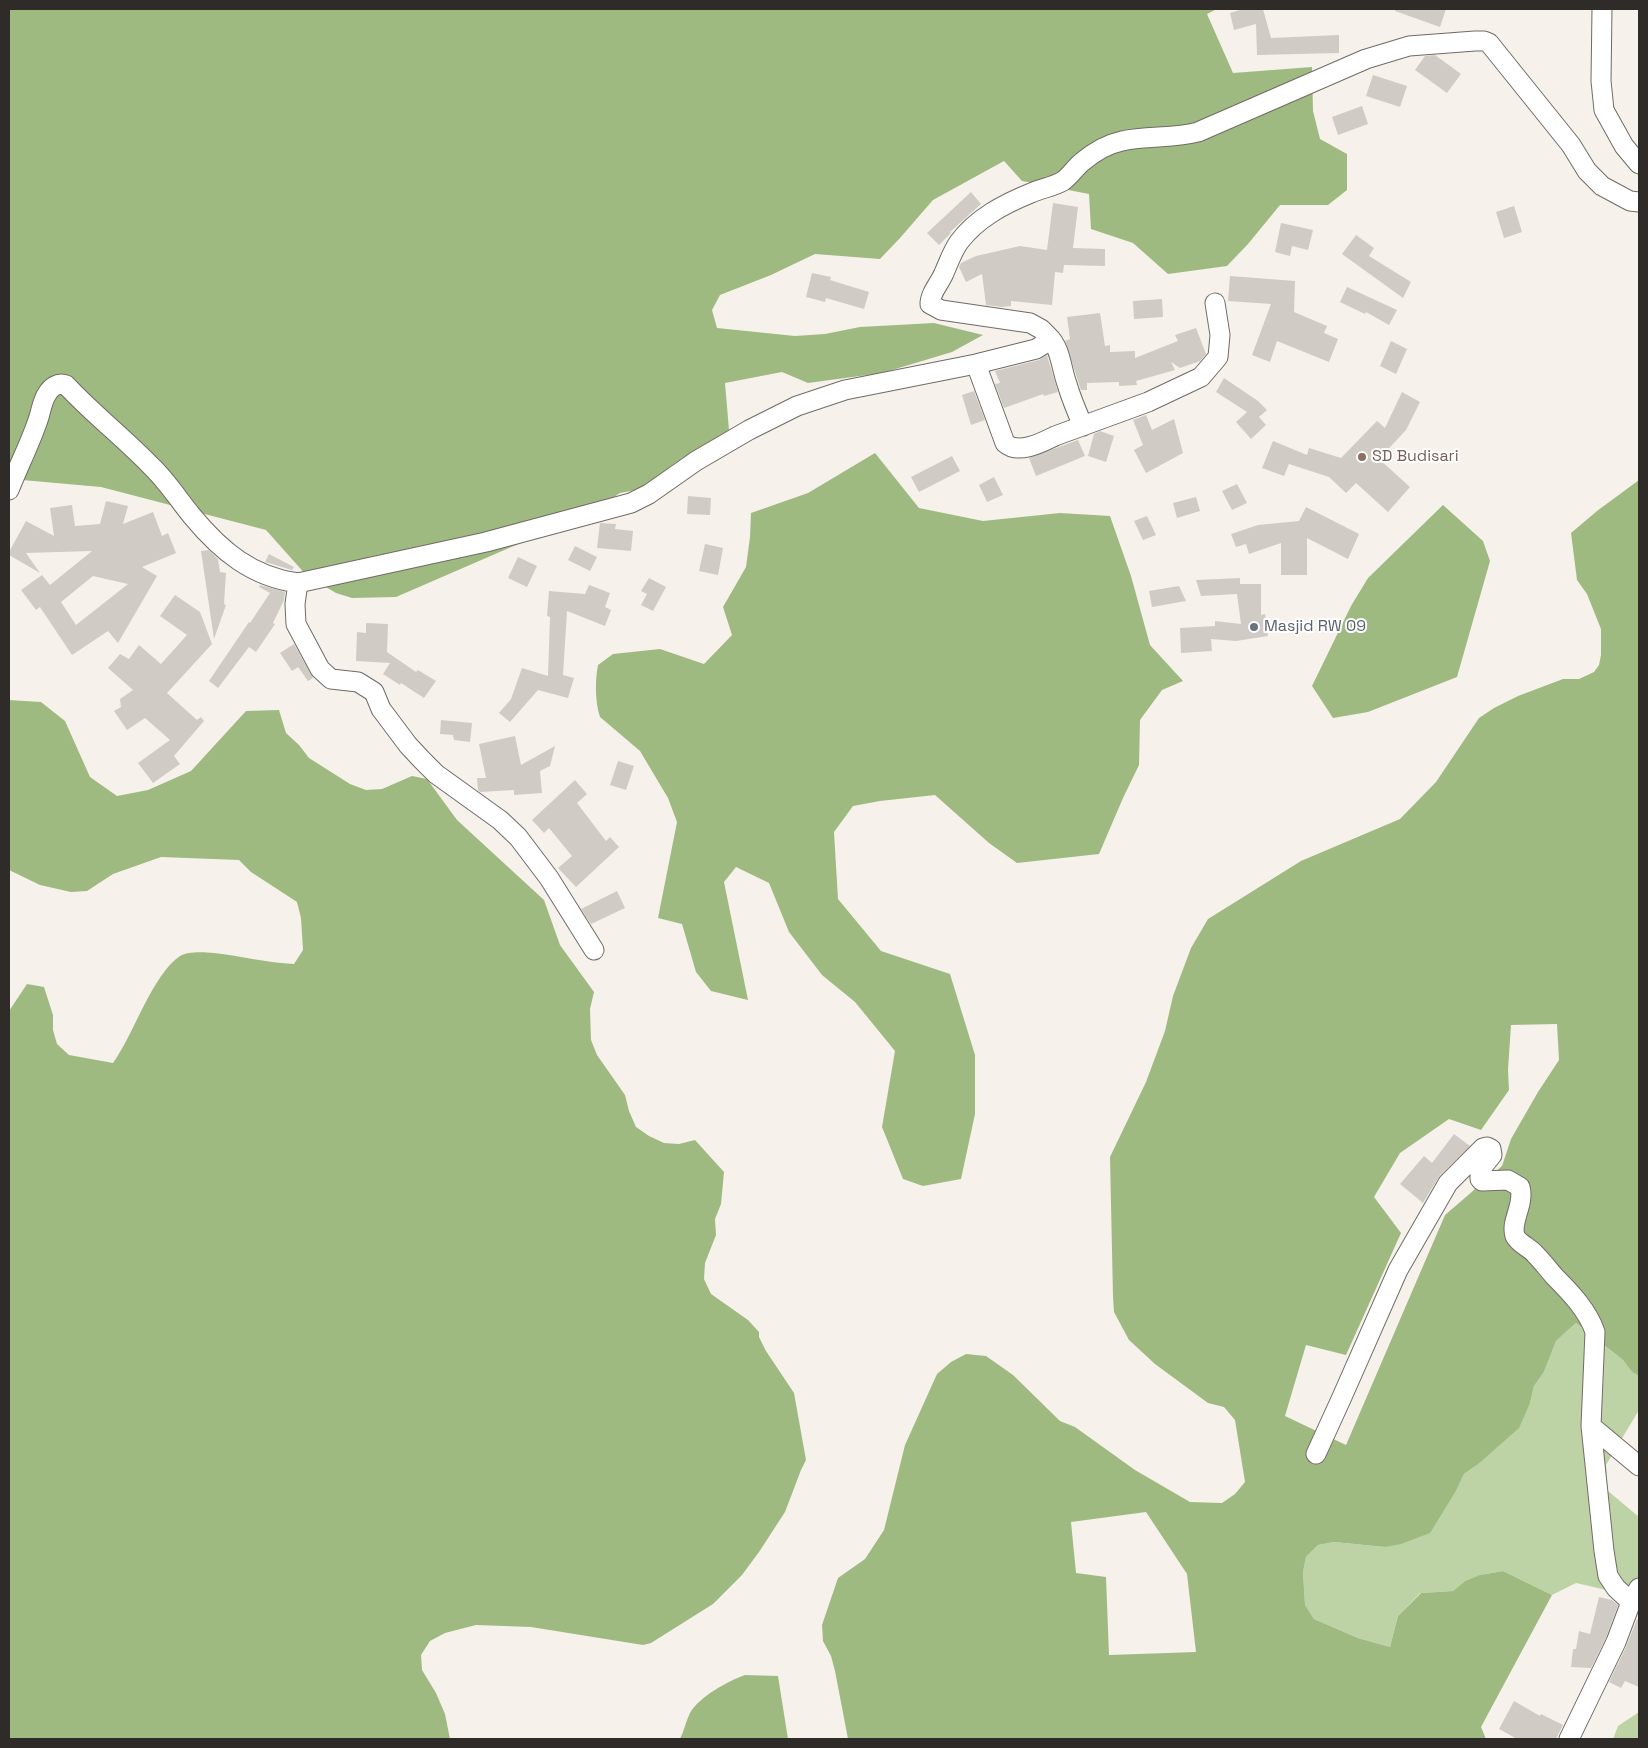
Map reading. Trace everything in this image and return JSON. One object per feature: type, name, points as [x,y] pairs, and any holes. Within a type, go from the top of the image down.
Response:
[{"type":"street","points":[[1602,9],[1604,110],[1624,146],[1639,164]]},
{"type":"street","points":[[1083,426],[1066,382],[1058,351],[1053,341],[1041,329],[1030,323],[941,310],[930,304],[930,298],[959,242],[970,230],[996,209],[1065,180],[1082,162],[1098,150],[1128,140],[1188,135],[1198,132],[1366,59],[1409,46],[1484,41],[1489,43],[1571,145],[1587,171],[1602,186],[1630,201],[1639,202]]},
{"type":"street","points":[[976,364],[1005,443],[1010,448],[1041,443],[1148,402],[1200,377],[1218,356],[1220,335],[1215,304]]},
{"type":"street","points":[[9,490],[38,421],[46,395],[58,384],[66,385],[85,405],[152,466],[172,488],[192,517],[231,557],[266,576],[298,583],[486,542],[631,502],[649,494],[696,461],[749,430],[797,406],[845,390],[976,364],[1036,349],[1044,344],[1048,336]]},
{"type":"street","points":[[298,583],[295,604],[296,624],[320,669],[331,679],[358,682],[374,692],[381,709],[408,745],[429,767],[500,820],[518,837],[549,878],[594,950]]},
{"type":"street","points":[[1316,1454],[1398,1270],[1448,1183],[1483,1148],[1491,1149],[1492,1155],[1480,1170],[1480,1178],[1482,1181],[1508,1180],[1520,1187],[1522,1199],[1514,1229],[1517,1239],[1536,1254],[1569,1291],[1591,1321],[1596,1332],[1591,1426],[1600,1522],[1608,1576],[1616,1588],[1635,1595],[1616,1642],[1568,1739]]},
{"type":"street","points":[[1591,1426],[1639,1466]]},
{"type":"green space","points":[[9,9],[1217,9],[1207,14],[1233,73],[1312,67],[1313,111],[1320,139],[1347,154],[1347,190],[1328,205],[1280,205],[1227,266],[1168,274],[1133,243],[1091,229],[1089,194],[1022,181],[1004,161],[933,200],[880,259],[815,254],[771,275],[720,295],[712,310],[717,328],[795,336],[825,334],[860,327],[934,323],[983,335],[952,352],[882,373],[808,383],[782,372],[725,383],[729,430],[675,463],[641,489],[620,493],[578,520],[396,597],[352,598],[336,593],[307,576],[266,530],[101,487],[11,479],[9,483]]},
{"type":"green space","points":[[875,453],[919,508],[983,521],[1060,513],[1110,516],[1131,576],[1150,645],[1183,681],[1162,690],[1140,720],[1139,765],[1099,854],[1017,863],[989,843],[935,795],[853,806],[834,832],[838,899],[881,951],[950,974],[975,1055],[975,1114],[961,1179],[923,1186],[903,1179],[882,1127],[895,1051],[855,1002],[822,975],[789,932],[769,883],[736,867],[724,882],[748,1000],[711,991],[696,972],[682,924],[658,918],[677,822],[668,798],[640,751],[600,717],[596,698],[598,665],[613,654],[660,649],[704,664],[732,635],[723,607],[746,567],[751,513],[808,493]]},
{"type":"green space","points":[[1639,480],[1639,1376],[1632,1372],[1623,1360],[1576,1323],[1556,1341],[1544,1372],[1534,1386],[1530,1403],[1519,1428],[1464,1474],[1430,1533],[1401,1544],[1385,1547],[1334,1542],[1318,1545],[1306,1557],[1303,1572],[1305,1605],[1314,1619],[1358,1638],[1390,1647],[1398,1616],[1421,1593],[1453,1591],[1465,1581],[1480,1575],[1503,1571],[1552,1595],[1481,1727],[1486,1739],[848,1739],[835,1671],[831,1656],[823,1641],[822,1625],[838,1578],[865,1559],[884,1530],[905,1445],[937,1374],[951,1362],[966,1354],[986,1356],[1013,1375],[1060,1421],[1075,1427],[1135,1470],[1190,1502],[1222,1503],[1235,1494],[1245,1482],[1235,1420],[1224,1407],[1208,1403],[1155,1364],[1129,1340],[1114,1312],[1110,1157],[1146,1082],[1165,1031],[1173,996],[1191,948],[1208,919],[1301,861],[1400,819],[1436,782],[1479,718],[1494,708],[1518,696],[1563,679],[1579,679],[1594,672],[1599,665],[1601,655],[1601,629],[1587,594],[1577,580],[1571,533]],"holes":[[[1557,1024],[1559,1060],[1511,1139],[1502,1166],[1445,1215],[1346,1445],[1285,1416],[1306,1345],[1346,1355],[1401,1233],[1374,1197],[1400,1153],[1449,1119],[1481,1130],[1509,1090],[1508,1070],[1511,1025]],[[1146,1512],[1187,1574],[1196,1652],[1109,1655],[1106,1577],[1076,1573],[1071,1522]]]},
{"type":"green space","points":[[1443,505],[1483,541],[1490,561],[1457,677],[1368,712],[1333,718],[1312,686],[1351,606],[1368,578]]},
{"type":"green space","points":[[9,700],[41,702],[65,721],[90,777],[117,796],[148,790],[191,771],[246,711],[279,710],[286,733],[309,758],[350,784],[366,790],[382,789],[412,776],[427,779],[457,820],[544,900],[560,945],[594,992],[590,1009],[591,1040],[597,1055],[625,1095],[636,1127],[664,1143],[679,1144],[695,1140],[724,1172],[721,1204],[715,1219],[716,1235],[705,1263],[704,1279],[711,1294],[748,1320],[759,1332],[759,1337],[766,1351],[794,1393],[806,1460],[785,1512],[742,1575],[713,1604],[651,1643],[643,1645],[531,1627],[476,1625],[445,1633],[430,1641],[421,1655],[422,1670],[436,1693],[445,1714],[450,1739],[9,1739],[9,1011],[27,984],[44,987],[53,1015],[53,1030],[57,1044],[69,1055],[113,1063],[152,991],[170,965],[183,954],[201,952],[224,954],[294,964],[303,950],[301,918],[297,902],[251,872],[239,860],[161,857],[113,874],[87,891],[71,892],[40,885],[9,870]]},
{"type":"green space","points":[[1576,1323],[1623,1360],[1632,1372],[1639,1376],[1639,1410],[1606,1465],[1608,1491],[1639,1517],[1639,1602],[1611,1591],[1576,1583],[1552,1595],[1503,1571],[1485,1574],[1465,1581],[1453,1591],[1420,1593],[1398,1616],[1390,1647],[1358,1638],[1314,1619],[1305,1605],[1303,1572],[1306,1557],[1318,1545],[1334,1542],[1385,1547],[1457,1489],[1464,1474],[1477,1465],[1530,1403],[1534,1386],[1544,1372],[1556,1341]]},
{"type":"green space","points":[[745,1675],[778,1676],[788,1739],[680,1739],[690,1713],[700,1701],[722,1685]]},
{"type":"green space","points":[[1639,1712],[1639,1739],[1613,1739],[1618,1726]]},
{"type":"building","points":[[1243,9],[1263,9],[1271,38],[1339,35],[1339,53],[1257,55],[1256,24],[1234,30],[1230,13]]},
{"type":"building","points":[[1396,9],[1446,9],[1440,27],[1395,11]]},
{"type":"building","points":[[1435,55],[1461,74],[1447,93],[1415,70],[1425,56]]},
{"type":"building","points":[[1373,75],[1407,86],[1400,107],[1366,96]]},
{"type":"building","points":[[1362,106],[1368,124],[1338,135],[1332,117]]},
{"type":"building","points":[[971,192],[981,204],[950,232],[939,245],[927,233]]},
{"type":"building","points":[[1053,203],[1078,207],[1073,248],[1105,249],[1105,266],[1064,265],[1063,273],[1055,272],[1052,305],[1011,301],[1011,306],[986,305],[982,274],[966,282],[959,267],[961,263],[976,256],[1020,246],[1047,250]]},
{"type":"building","points":[[1514,206],[1522,232],[1504,238],[1496,212]]},
{"type":"building","points":[[1281,223],[1313,230],[1308,250],[1292,246],[1290,256],[1275,252]]},
{"type":"building","points":[[1356,235],[1374,248],[1369,256],[1411,282],[1403,298],[1342,254]]},
{"type":"building","points":[[812,273],[831,277],[830,280],[869,292],[864,309],[826,298],[825,302],[806,297]]},
{"type":"building","points":[[1230,276],[1295,281],[1294,312],[1327,326],[1324,333],[1338,339],[1329,362],[1277,341],[1270,362],[1252,355],[1271,304],[1228,301]]},
{"type":"building","points":[[1347,287],[1397,310],[1389,325],[1366,312],[1365,314],[1340,302]]},
{"type":"building","points":[[1162,299],[1163,317],[1134,319],[1133,301]]},
{"type":"building","points":[[1100,313],[1105,346],[1110,345],[1110,352],[1135,351],[1135,358],[1178,341],[1175,335],[1196,328],[1206,354],[1200,361],[1180,368],[1171,362],[1175,370],[1136,381],[1137,385],[1119,386],[1119,382],[1087,383],[1087,390],[1081,390],[1065,341],[1070,339],[1067,317]]},
{"type":"building","points":[[1391,341],[1407,349],[1396,374],[1380,366]]},
{"type":"building","points":[[1047,355],[1058,392],[1044,396],[1043,394],[1004,408],[995,384],[1000,383],[995,371],[1039,360]]},
{"type":"building","points":[[1224,378],[1258,401],[1267,410],[1259,417],[1266,425],[1251,439],[1236,422],[1247,412],[1216,392]]},
{"type":"building","points":[[974,391],[985,420],[971,425],[962,395]]},
{"type":"building","points":[[1402,392],[1420,402],[1406,430],[1379,459],[1410,487],[1388,512],[1356,483],[1346,493],[1329,477],[1289,464],[1284,476],[1262,468],[1273,441],[1307,455],[1309,448],[1341,458],[1377,421],[1385,428]]},
{"type":"building","points":[[1146,415],[1152,430],[1174,419],[1183,453],[1146,473],[1134,450],[1143,445],[1133,420]]},
{"type":"building","points":[[1100,431],[1114,436],[1106,462],[1088,456],[1094,434]]},
{"type":"building","points":[[1078,440],[1085,456],[1036,476],[1029,458]]},
{"type":"building","points":[[952,456],[960,471],[919,492],[911,477]]},
{"type":"building","points":[[994,477],[1003,495],[987,502],[979,485]]},
{"type":"building","points":[[1237,484],[1247,503],[1232,510],[1222,491]]},
{"type":"building","points":[[688,496],[711,498],[710,515],[687,514]]},
{"type":"building","points":[[1196,497],[1200,511],[1177,518],[1173,503]]},
{"type":"building","points":[[106,501],[128,506],[123,524],[153,512],[162,536],[168,533],[176,553],[142,567],[157,576],[118,643],[108,631],[72,655],[40,607],[36,610],[21,590],[42,575],[50,585],[92,551],[26,553],[40,573],[9,555],[9,552],[26,521],[54,536],[50,508],[72,505],[75,526],[100,524]],"holes":[[[93,576],[128,584],[76,625],[61,602]]]},
{"type":"building","points":[[1306,507],[1359,534],[1348,559],[1307,538],[1307,575],[1281,575],[1281,543],[1249,554],[1246,544],[1236,547],[1231,534],[1258,525],[1299,521]]},
{"type":"building","points":[[1147,516],[1156,535],[1143,540],[1134,521]]},
{"type":"building","points":[[600,523],[616,524],[615,529],[633,531],[631,551],[597,548]]},
{"type":"building","points":[[705,544],[723,548],[718,575],[699,571]]},
{"type":"building","points":[[575,546],[597,557],[590,571],[568,560]]},
{"type":"building","points":[[209,550],[218,559],[220,572],[226,573],[224,604],[226,605],[214,639],[201,551]]},
{"type":"building","points":[[269,554],[294,567],[292,570],[265,562]]},
{"type":"building","points":[[518,557],[537,566],[527,587],[508,578]]},
{"type":"building","points":[[649,578],[666,587],[653,611],[641,605],[647,594],[641,591]]},
{"type":"building","points":[[1240,578],[1240,584],[1261,584],[1261,615],[1265,614],[1268,636],[1236,641],[1211,639],[1212,651],[1181,653],[1180,628],[1215,626],[1215,621],[1241,624],[1237,594],[1201,596],[1196,580]]},
{"type":"building","points":[[260,585],[285,592],[284,600],[273,623],[275,624],[256,652],[249,647],[218,688],[209,681],[270,593],[259,587]]},
{"type":"building","points":[[589,585],[610,593],[605,607],[611,610],[605,626],[567,611],[563,675],[574,678],[568,698],[538,690],[510,722],[499,713],[511,699],[522,668],[548,676],[550,617],[547,616],[549,591],[585,594]]},
{"type":"building","points":[[1179,586],[1186,601],[1152,607],[1149,591]]},
{"type":"building","points":[[175,595],[200,612],[212,644],[167,693],[197,720],[201,717],[204,721],[174,756],[180,764],[153,783],[138,763],[170,740],[145,718],[127,730],[114,711],[121,707],[120,699],[133,690],[108,668],[120,654],[129,659],[139,645],[161,664],[187,635],[160,616]]},
{"type":"building","points":[[366,623],[388,624],[387,652],[416,672],[418,670],[436,681],[424,698],[383,674],[390,663],[356,661],[357,632],[366,633]]},
{"type":"building","points":[[294,644],[313,678],[308,681],[298,667],[292,671],[280,653]]},
{"type":"building","points":[[441,720],[472,723],[470,742],[454,740],[453,735],[440,734]]},
{"type":"building","points":[[515,736],[521,765],[555,746],[550,766],[540,771],[542,793],[514,795],[514,790],[480,792],[478,790],[477,778],[486,778],[479,744]]},
{"type":"building","points":[[618,761],[634,766],[626,790],[610,785]]},
{"type":"building","points":[[575,780],[587,794],[577,803],[606,841],[610,837],[619,847],[576,887],[558,868],[572,856],[549,828],[544,833],[532,820]]},
{"type":"building","points":[[617,891],[625,908],[591,924],[581,909]]},
{"type":"building","points":[[1454,1134],[1470,1146],[1440,1175],[1423,1203],[1400,1184],[1424,1156],[1432,1163]]},
{"type":"building","points":[[1599,1597],[1612,1600],[1618,1605],[1606,1638],[1591,1668],[1571,1667],[1573,1649],[1576,1649],[1579,1631],[1590,1634]]},
{"type":"building","points":[[1637,1619],[1639,1620],[1639,1687],[1625,1681],[1621,1688],[1609,1682]]},
{"type":"building","points":[[1514,1701],[1540,1716],[1541,1714],[1563,1725],[1556,1739],[1517,1739],[1499,1729]]},
{"type":"place","name":"SD Budisari","points":[[1362,457]]},
{"type":"place","name":"Masjid RW 09","points":[[1254,627]]}]
